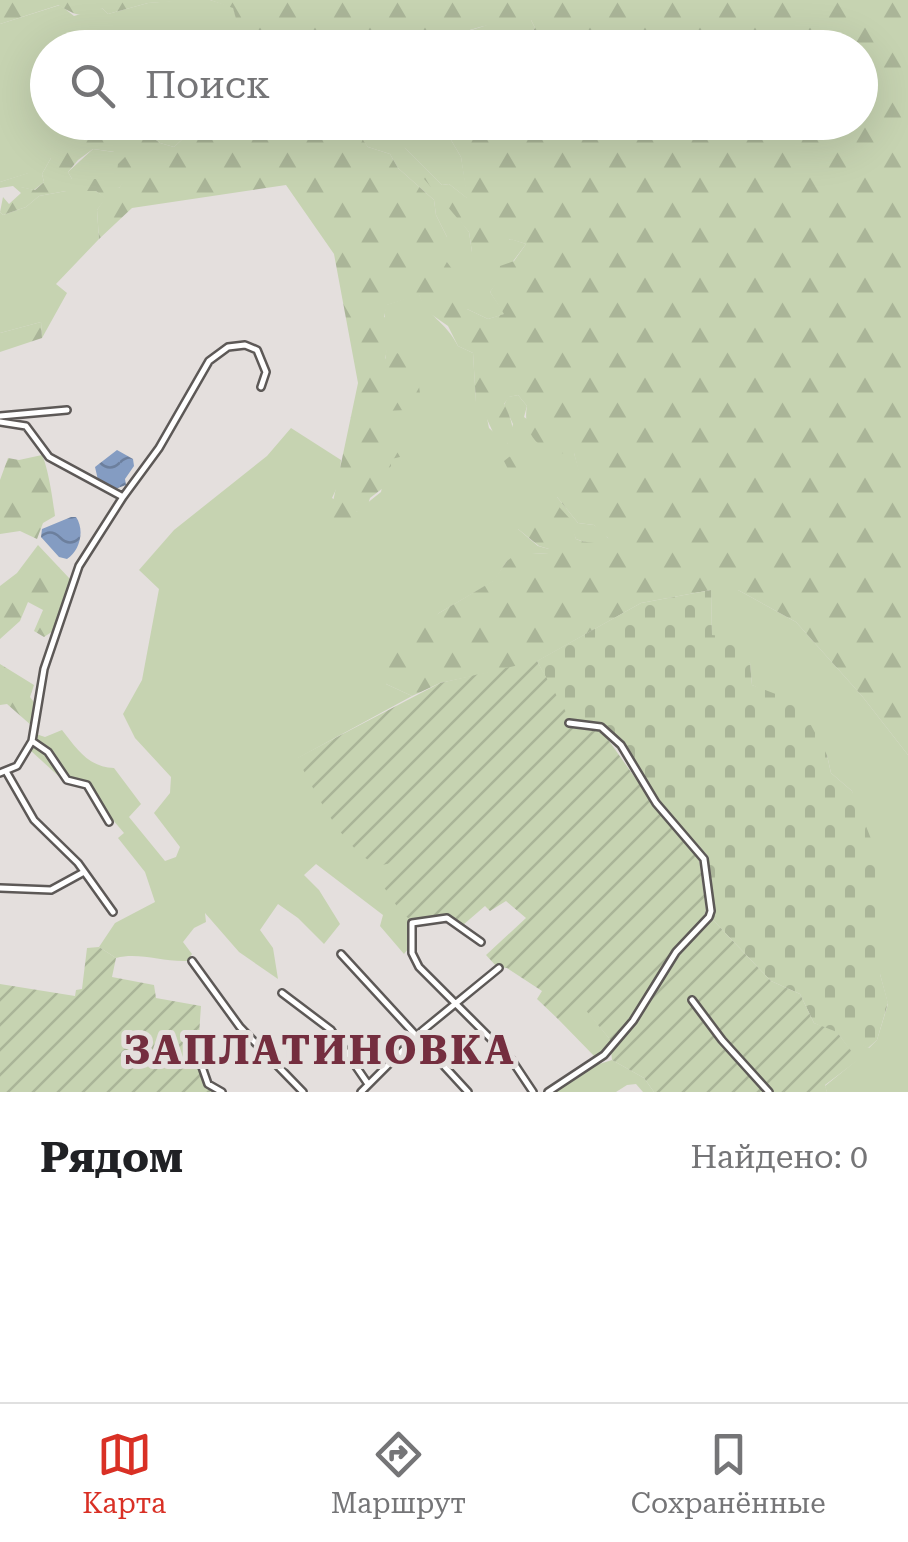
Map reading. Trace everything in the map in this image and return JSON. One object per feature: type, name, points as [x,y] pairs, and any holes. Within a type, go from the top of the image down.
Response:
[{"type":"street","points":[[113,912],[84,872],[42,832],[3,772],[23,758],[32,741],[44,669],[79,566],[158,448],[208,361],[228,347],[257,350],[266,372],[261,387]]},
{"type":"street","points":[[0,419],[67,410]]},
{"type":"street","points":[[0,419],[26,426],[49,457],[122,497]]},
{"type":"street","points":[[548,1092],[604,1055],[634,1021],[676,952],[711,911],[704,859],[656,803],[620,746],[601,727],[569,723]]},
{"type":"street","points":[[32,741],[48,752],[68,780],[89,788],[109,822]]},
{"type":"street","points":[[0,888],[51,890],[84,872]]},
{"type":"street","points":[[481,942],[447,918],[412,923],[412,952],[419,967],[511,1059],[534,1092]]},
{"type":"street","points":[[340,954],[468,1092]]},
{"type":"street","points":[[192,960],[240,1027],[303,1092]]},
{"type":"street","points":[[361,1092],[417,1036],[499,968]]},
{"type":"street","points":[[282,993],[331,1030],[369,1085]]},
{"type":"street","points":[[692,1000],[769,1092]]},
{"type":"street","points":[[201,1064],[208,1084],[222,1092]]},
{"type":"green space","points":[[0,0],[184,1],[148,3],[108,14],[102,8],[85,15],[59,5],[0,24]]},
{"type":"green space","points":[[210,0],[233,7],[240,30],[30,30],[30,140],[78,140],[51,158],[42,174],[44,182],[34,190],[20,187],[29,173],[0,182],[0,24],[60,5],[74,16],[102,8],[108,14],[148,3]]},
{"type":"green space","points":[[210,0],[908,0],[908,755],[796,622],[738,590],[711,590],[641,603],[534,663],[440,683],[412,696],[386,684],[391,654],[439,613],[493,581],[520,551],[549,553],[549,549],[518,529],[518,516],[525,501],[537,504],[552,499],[570,519],[576,539],[605,546],[607,537],[594,525],[578,523],[557,497],[555,483],[565,476],[580,477],[574,453],[554,452],[537,443],[528,427],[527,406],[518,395],[509,397],[504,404],[512,429],[507,444],[500,445],[476,403],[473,353],[458,346],[448,326],[425,310],[419,295],[387,305],[384,317],[405,327],[407,336],[402,343],[388,345],[385,359],[397,353],[411,359],[420,390],[418,413],[414,420],[406,410],[385,411],[385,427],[398,430],[400,457],[391,459],[385,473],[387,485],[370,498],[367,508],[356,512],[354,520],[338,523],[330,516],[358,383],[334,254],[286,185],[132,208],[99,239],[97,210],[105,198],[96,191],[39,196],[26,207],[3,215],[0,212],[3,197],[9,204],[21,193],[13,186],[0,188],[0,182],[31,172],[21,187],[35,190],[44,182],[42,174],[51,158],[51,148],[60,140],[107,140],[115,152],[93,149],[68,172],[72,179],[106,179],[119,188],[123,182],[117,172],[118,164],[125,157],[128,140],[156,140],[174,147],[182,140],[363,140],[368,147],[390,154],[398,168],[434,200],[436,215],[447,237],[447,262],[460,280],[467,309],[488,319],[504,314],[490,292],[499,278],[500,266],[514,261],[526,244],[510,239],[490,259],[472,252],[469,232],[403,154],[403,146],[442,185],[449,184],[467,198],[461,157],[451,140],[878,140],[878,30],[533,30],[531,20],[471,30],[239,30],[233,8]]},
{"type":"green space","points":[[502,19],[531,20],[535,28],[471,30]]},
{"type":"green space","points":[[106,140],[138,140],[129,146],[124,182],[119,188],[72,179],[68,172],[93,149],[114,152]]},
{"type":"green space","points":[[156,140],[182,140],[174,147]]},
{"type":"green space","points":[[362,140],[451,140],[461,157],[468,199],[449,184],[442,185],[404,147],[469,232],[472,252],[511,239],[526,244],[490,292],[505,314],[488,319],[467,309],[447,262],[447,237],[436,215],[434,200],[398,168],[390,154],[368,147]]},
{"type":"green space","points":[[96,191],[106,198],[97,210],[99,239],[56,284],[67,293],[42,338],[41,322],[0,333],[0,212],[3,215],[26,207],[39,196]]},
{"type":"green space","points":[[419,294],[458,346],[473,353],[476,402],[486,413],[489,428],[507,444],[513,424],[504,405],[508,397],[518,395],[527,406],[524,417],[574,453],[581,477],[557,497],[578,523],[594,525],[610,540],[605,547],[576,539],[570,524],[518,529],[538,546],[549,549],[549,553],[507,561],[494,581],[439,613],[386,684],[412,696],[298,758],[413,858],[417,922],[404,954],[380,926],[383,915],[316,864],[304,875],[319,890],[340,924],[324,944],[278,904],[260,930],[273,948],[278,979],[239,952],[205,913],[206,922],[194,928],[183,942],[192,954],[187,961],[116,958],[99,947],[115,923],[155,902],[145,872],[118,838],[124,833],[84,786],[65,782],[30,750],[36,734],[45,737],[62,730],[90,761],[114,768],[141,804],[129,817],[165,861],[176,857],[180,847],[154,813],[170,793],[171,777],[135,738],[123,714],[142,680],[159,589],[139,570],[174,530],[267,456],[291,428],[341,460],[339,483],[332,498],[356,512],[381,492],[385,473],[386,305]]},
{"type":"green space","points":[[41,322],[42,338],[0,352],[0,333]]},
{"type":"green space","points":[[513,454],[534,458],[537,471],[527,469],[533,477],[530,482],[521,475],[517,480],[523,486],[508,498],[500,494],[509,471],[504,461]]},
{"type":"green space","points":[[42,455],[55,516],[43,523],[37,539],[20,531],[0,534],[0,480],[8,458]]},
{"type":"green space","points":[[38,545],[70,579],[53,631],[44,637],[34,631],[43,610],[28,602],[20,621],[0,639],[0,586],[17,573]]},
{"type":"green space","points":[[711,590],[738,590],[796,622],[908,755],[908,1092],[827,1092],[825,1086],[857,1060],[837,1032],[869,1048],[877,1040],[888,1004],[852,791],[831,773],[827,755],[773,695],[752,685],[750,663],[712,635]]},
{"type":"green space","points":[[711,590],[712,635],[738,638],[750,663],[752,685],[799,703],[827,755],[831,773],[852,791],[883,869],[880,974],[888,1003],[877,1040],[868,1048],[814,1023],[800,994],[771,981],[713,920],[708,856],[659,802],[613,734],[587,721],[569,721],[537,661],[641,603]]},
{"type":"green space","points":[[537,661],[570,726],[602,731],[699,859],[706,910],[703,920],[674,950],[631,1020],[612,1042],[584,1008],[576,1021],[558,1019],[537,999],[542,991],[507,968],[497,967],[486,955],[526,918],[506,901],[490,911],[485,906],[463,925],[446,917],[414,920],[404,915],[382,885],[411,859],[377,866],[364,857],[331,818],[297,758],[440,683]]},
{"type":"green space","points":[[0,664],[34,685],[30,697],[36,705],[32,726],[7,704],[0,705]]},
{"type":"green space","points":[[713,920],[771,981],[800,994],[814,1023],[837,1032],[858,1060],[825,1085],[827,1092],[654,1092],[644,1078],[612,1060],[611,1051],[634,1024],[678,952]]},
{"type":"green space","points":[[99,947],[116,958],[112,977],[154,985],[156,998],[201,1006],[202,1063],[220,1092],[0,1092],[0,984],[75,996],[76,990],[82,989],[87,948]]},
{"type":"green space","points":[[584,1007],[612,1042],[596,1058],[558,1019]]},
{"type":"green space","points":[[612,1060],[644,1078],[654,1092],[643,1092],[636,1084],[616,1092],[552,1092],[593,1066]]},
{"type":"water","points":[[117,450],[133,459],[134,466],[125,479],[126,485],[115,489],[98,480],[95,467]]},
{"type":"water","points":[[71,517],[79,522],[81,534],[78,546],[67,559],[59,557],[41,537],[42,529]]},
{"type":"district","name":"ЗАПЛАТИНОВКА","points":[[320,1050]]}]
